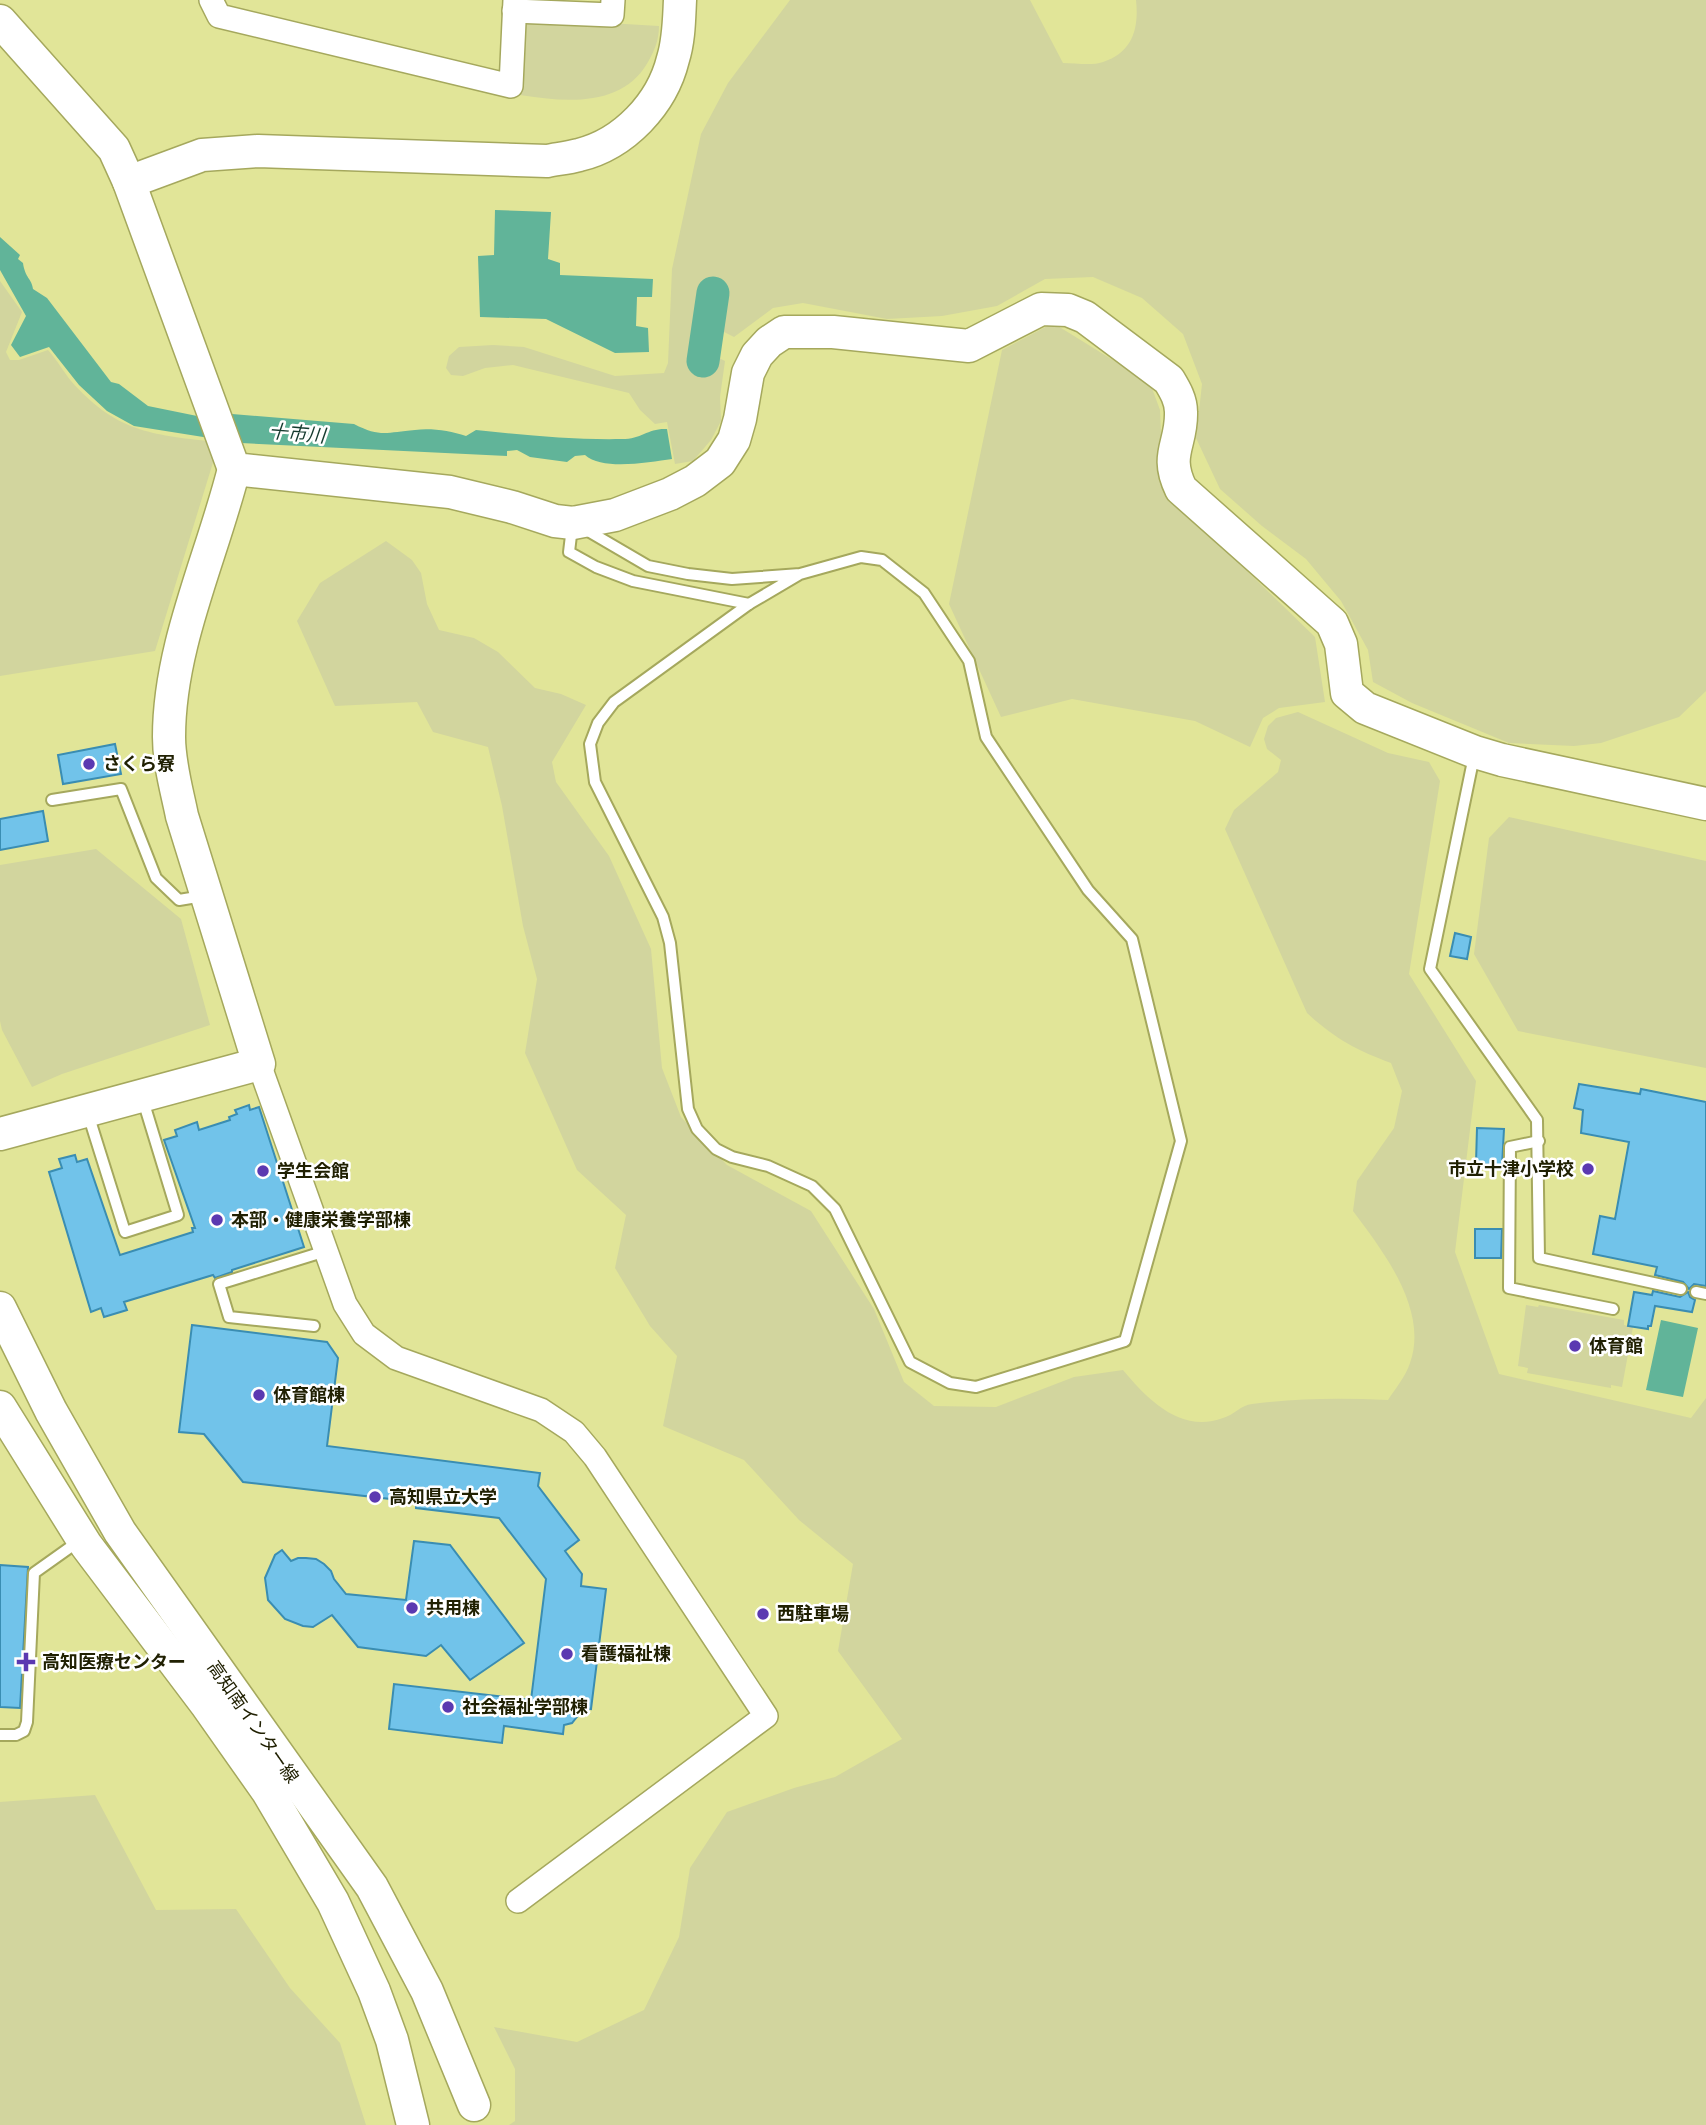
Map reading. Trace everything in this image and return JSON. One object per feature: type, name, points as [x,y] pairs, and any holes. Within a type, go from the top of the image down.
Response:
[{"type":"street","points":[[217,5],[511,86],[515,6],[612,15],[613,0]]},
{"type":"street","points":[[129,182],[202,155],[230,152],[271,151],[547,161],[581,155],[608,144],[631,128],[650,108],[664,85],[674,58],[680,0]]},
{"type":"street","points":[[0,20],[114,149],[129,182],[231,462],[173,685],[170,726],[173,776],[182,816],[259,1064],[345,1304],[364,1334],[396,1358],[541,1410],[574,1432],[595,1457],[766,1716],[518,1901]]},
{"type":"street","points":[[231,462],[450,492],[573,523],[615,514],[670,494],[695,481],[720,462],[734,440],[748,373],[757,355],[769,342],[784,332],[833,332],[969,346],[1041,309],[1068,310],[1085,317],[1169,380],[1177,394],[1181,411],[1172,460],[1181,489],[1332,623],[1341,644],[1347,693],[1365,708],[1475,752],[1539,770],[1706,804]]},
{"type":"street","points":[[0,1134],[259,1064]]},
{"type":"street","name":"高知南インター線","points":[[0,1308],[51,1411],[120,1532],[372,1887],[427,1991],[474,2105]]},
{"type":"street","name":"高知南インター線","points":[[0,1407],[82,1539],[206,1704],[268,1792],[333,1902],[379,2003],[392,2040],[413,2125]]},
{"type":"lane","points":[[749,604],[633,581],[596,567],[569,552],[573,523],[648,566],[688,574],[732,579],[800,574],[861,556],[882,560],[923,593],[969,661],[986,737],[1088,890],[1132,939],[1181,1141],[1125,1341],[976,1387],[950,1383],[911,1362],[835,1209],[812,1186],[768,1166],[732,1157],[716,1149],[697,1129],[688,1109],[670,943],[663,917],[595,782],[590,744],[598,723],[614,702],[749,604],[800,574]]},
{"type":"lane","points":[[1475,752],[1430,969],[1537,1120],[1539,1258],[1681,1289]]},
{"type":"lane","points":[[52,800],[121,789],[156,878],[179,900],[206,895]]},
{"type":"lane","points":[[87,1110],[125,1232],[178,1215],[142,1095]]},
{"type":"lane","points":[[1539,1141],[1510,1147],[1509,1288],[1613,1309]]},
{"type":"lane","points":[[314,1326],[229,1317],[219,1284],[326,1251]]},
{"type":"lane","points":[[0,1735],[16,1735],[24,1731],[27,1722],[34,1573],[82,1539]]},
{"type":"shaded area","points":[[790,0],[1030,0],[1063,63],[1089,64],[1113,58],[1127,45],[1135,29],[1136,0],[1706,0],[1706,691],[1679,717],[1601,743],[1574,746],[1509,743],[1412,703],[1373,682],[1368,650],[1341,601],[1306,559],[1262,526],[1220,489],[1196,438],[1202,384],[1183,334],[1142,298],[1093,277],[1045,279],[997,306],[942,316],[887,319],[803,303],[773,308],[734,337],[712,326],[716,301],[709,294],[698,358],[717,357],[725,361],[720,397],[721,421],[711,440],[693,461],[675,464],[667,422],[655,424],[640,410],[629,393],[513,365],[485,368],[463,376],[451,375],[446,368],[449,356],[459,347],[493,345],[524,347],[615,376],[664,373],[668,363],[672,269],[701,134],[728,83]]},
{"type":"shaded area","points":[[522,18],[659,26],[659,31],[648,62],[637,77],[623,88],[608,95],[591,98],[555,99],[520,95]]},
{"type":"shaded area","points":[[0,281],[22,312],[6,352],[10,360],[19,360],[48,350],[71,381],[102,410],[148,432],[207,441],[215,456],[155,651],[0,676]]},
{"type":"shaded area","points":[[1053,323],[1150,383],[1160,410],[1163,486],[1315,637],[1325,702],[1279,708],[1263,718],[1250,747],[1195,721],[1072,699],[1001,717],[949,604],[1002,350]]},
{"type":"shaded area","points":[[386,541],[412,560],[421,573],[427,604],[439,630],[474,638],[498,652],[535,688],[561,694],[586,705],[552,762],[556,782],[609,856],[651,949],[662,1068],[681,1117],[727,1165],[811,1211],[874,1309],[904,1382],[934,1406],[996,1407],[1074,1377],[1123,1370],[1143,1392],[1166,1411],[1193,1421],[1208,1422],[1231,1415],[1248,1405],[1269,1402],[1320,1399],[1388,1400],[1410,1363],[1414,1343],[1413,1323],[1400,1282],[1353,1211],[1357,1181],[1394,1128],[1402,1091],[1391,1063],[1346,1042],[1307,1013],[1225,829],[1234,810],[1278,772],[1281,760],[1267,749],[1264,739],[1268,726],[1276,718],[1298,712],[1388,753],[1429,762],[1440,781],[1409,974],[1476,1081],[1455,1252],[1499,1374],[1691,1418],[1706,1398],[1706,2125],[509,2125],[515,2121],[515,2069],[494,2027],[577,2042],[644,2010],[679,1937],[690,1868],[727,1812],[794,1788],[835,1777],[902,1739],[838,1651],[853,1564],[799,1520],[744,1460],[663,1426],[677,1356],[650,1326],[615,1268],[626,1215],[577,1170],[525,1053],[537,979],[523,926],[502,806],[488,747],[433,732],[417,702],[335,706],[297,621],[320,583]]},
{"type":"shaded area","points":[[1509,817],[1706,861],[1706,1068],[1518,1031],[1474,954],[1489,838]]},
{"type":"shaded area","points":[[96,849],[181,919],[210,1025],[62,1074],[32,1087],[2,1030],[0,1021],[0,865]]},
{"type":"shaded area","name":"体育館","points":[[1526,1305],[1624,1320],[1624,1325],[1633,1327],[1622,1387],[1611,1385],[1611,1388],[1527,1373],[1528,1368],[1518,1366]]},
{"type":"shaded area","points":[[95,1795],[156,1910],[236,1909],[290,1988],[340,2043],[366,2125],[0,2125],[0,1802]]},
{"type":"water","points":[[495,210],[551,212],[548,259],[560,263],[560,275],[653,279],[652,297],[637,297],[636,326],[648,328],[649,352],[615,353],[546,319],[480,317],[478,256],[494,255]]},
{"type":"water","points":[[0,237],[20,255],[18,259],[23,263],[33,289],[47,298],[111,382],[119,384],[148,406],[202,417],[232,414],[354,424],[384,433],[428,429],[466,436],[476,430],[567,438],[622,439],[667,429],[672,459],[614,464],[593,460],[585,455],[575,456],[567,462],[530,457],[517,450],[507,451],[507,456],[241,443],[134,426],[107,411],[79,385],[49,347],[20,357],[11,345],[26,316],[0,270]]},
{"type":"water","points":[[1661,1320],[1698,1328],[1683,1397],[1646,1390]]},
{"type":"building","name":"さくら寮","points":[[115,744],[121,774],[63,784],[58,755]]},
{"type":"building","points":[[43,811],[48,841],[0,850],[0,819]]},
{"type":"building","points":[[1455,933],[1471,937],[1467,959],[1450,956]]},
{"type":"building","points":[[1579,1084],[1640,1094],[1641,1089],[1706,1102],[1706,1286],[1694,1284],[1689,1289],[1683,1282],[1655,1275],[1657,1267],[1593,1254],[1600,1216],[1615,1219],[1629,1142],[1581,1133],[1583,1110],[1574,1108]]},
{"type":"building","name":"本部・健康栄養学部棟","points":[[249,1105],[250,1110],[259,1107],[304,1247],[215,1278],[213,1275],[124,1302],[127,1310],[104,1317],[101,1308],[91,1312],[49,1172],[62,1168],[59,1159],[75,1155],[77,1162],[87,1159],[120,1255],[193,1232],[192,1228],[195,1228],[164,1140],[177,1136],[175,1130],[197,1122],[199,1130],[230,1120],[229,1117],[237,1114],[235,1110]]},
{"type":"building","points":[[1477,1128],[1504,1129],[1502,1166],[1476,1163]]},
{"type":"building","points":[[1475,1229],[1502,1229],[1501,1258],[1475,1258]]},
{"type":"building","points":[[1653,1291],[1680,1297],[1688,1292],[1695,1300],[1692,1312],[1655,1306],[1648,1329],[1628,1326],[1634,1292],[1652,1295]]},
{"type":"building","points":[[192,1325],[327,1342],[338,1358],[327,1446],[540,1473],[538,1486],[579,1540],[565,1551],[582,1574],[581,1586],[606,1589],[591,1709],[584,1708],[572,1723],[564,1725],[563,1734],[504,1726],[502,1743],[389,1729],[394,1684],[531,1700],[546,1579],[499,1518],[416,1508],[416,1502],[243,1482],[204,1434],[179,1432]]},
{"type":"building","name":"共用棟","points":[[414,1541],[450,1545],[524,1643],[470,1680],[441,1645],[426,1656],[358,1647],[332,1615],[313,1627],[303,1626],[285,1619],[268,1600],[265,1578],[275,1555],[282,1550],[291,1561],[306,1558],[316,1559],[324,1564],[346,1594],[406,1600]]},
{"type":"building","points":[[0,1565],[28,1567],[20,1708],[0,1707]]},
{"type":"waterway","name":"十市川","points":[[703,361],[713,293]]},
{"type":"place","name":"さくら寮","points":[[89,764]]},
{"type":"place","name":"市立十津小学校","points":[[1588,1169]]},
{"type":"place","name":"学生会館","points":[[263,1171]]},
{"type":"place","name":"本部・健康栄養学部棟","points":[[217,1220]]},
{"type":"place","name":"体育館","points":[[1575,1346]]},
{"type":"place","name":"体育館棟","points":[[259,1395]]},
{"type":"place","name":"高知県立大学","points":[[375,1497]]},
{"type":"place","name":"共用棟","points":[[412,1608]]},
{"type":"place","name":"西駐車場","points":[[763,1614]]},
{"type":"place","name":"看護福祉棟","points":[[567,1654]]},
{"type":"place","name":"高知医療センター","points":[[26,1662]]},
{"type":"place","name":"社会福祉学部棟","points":[[448,1707]]}]
